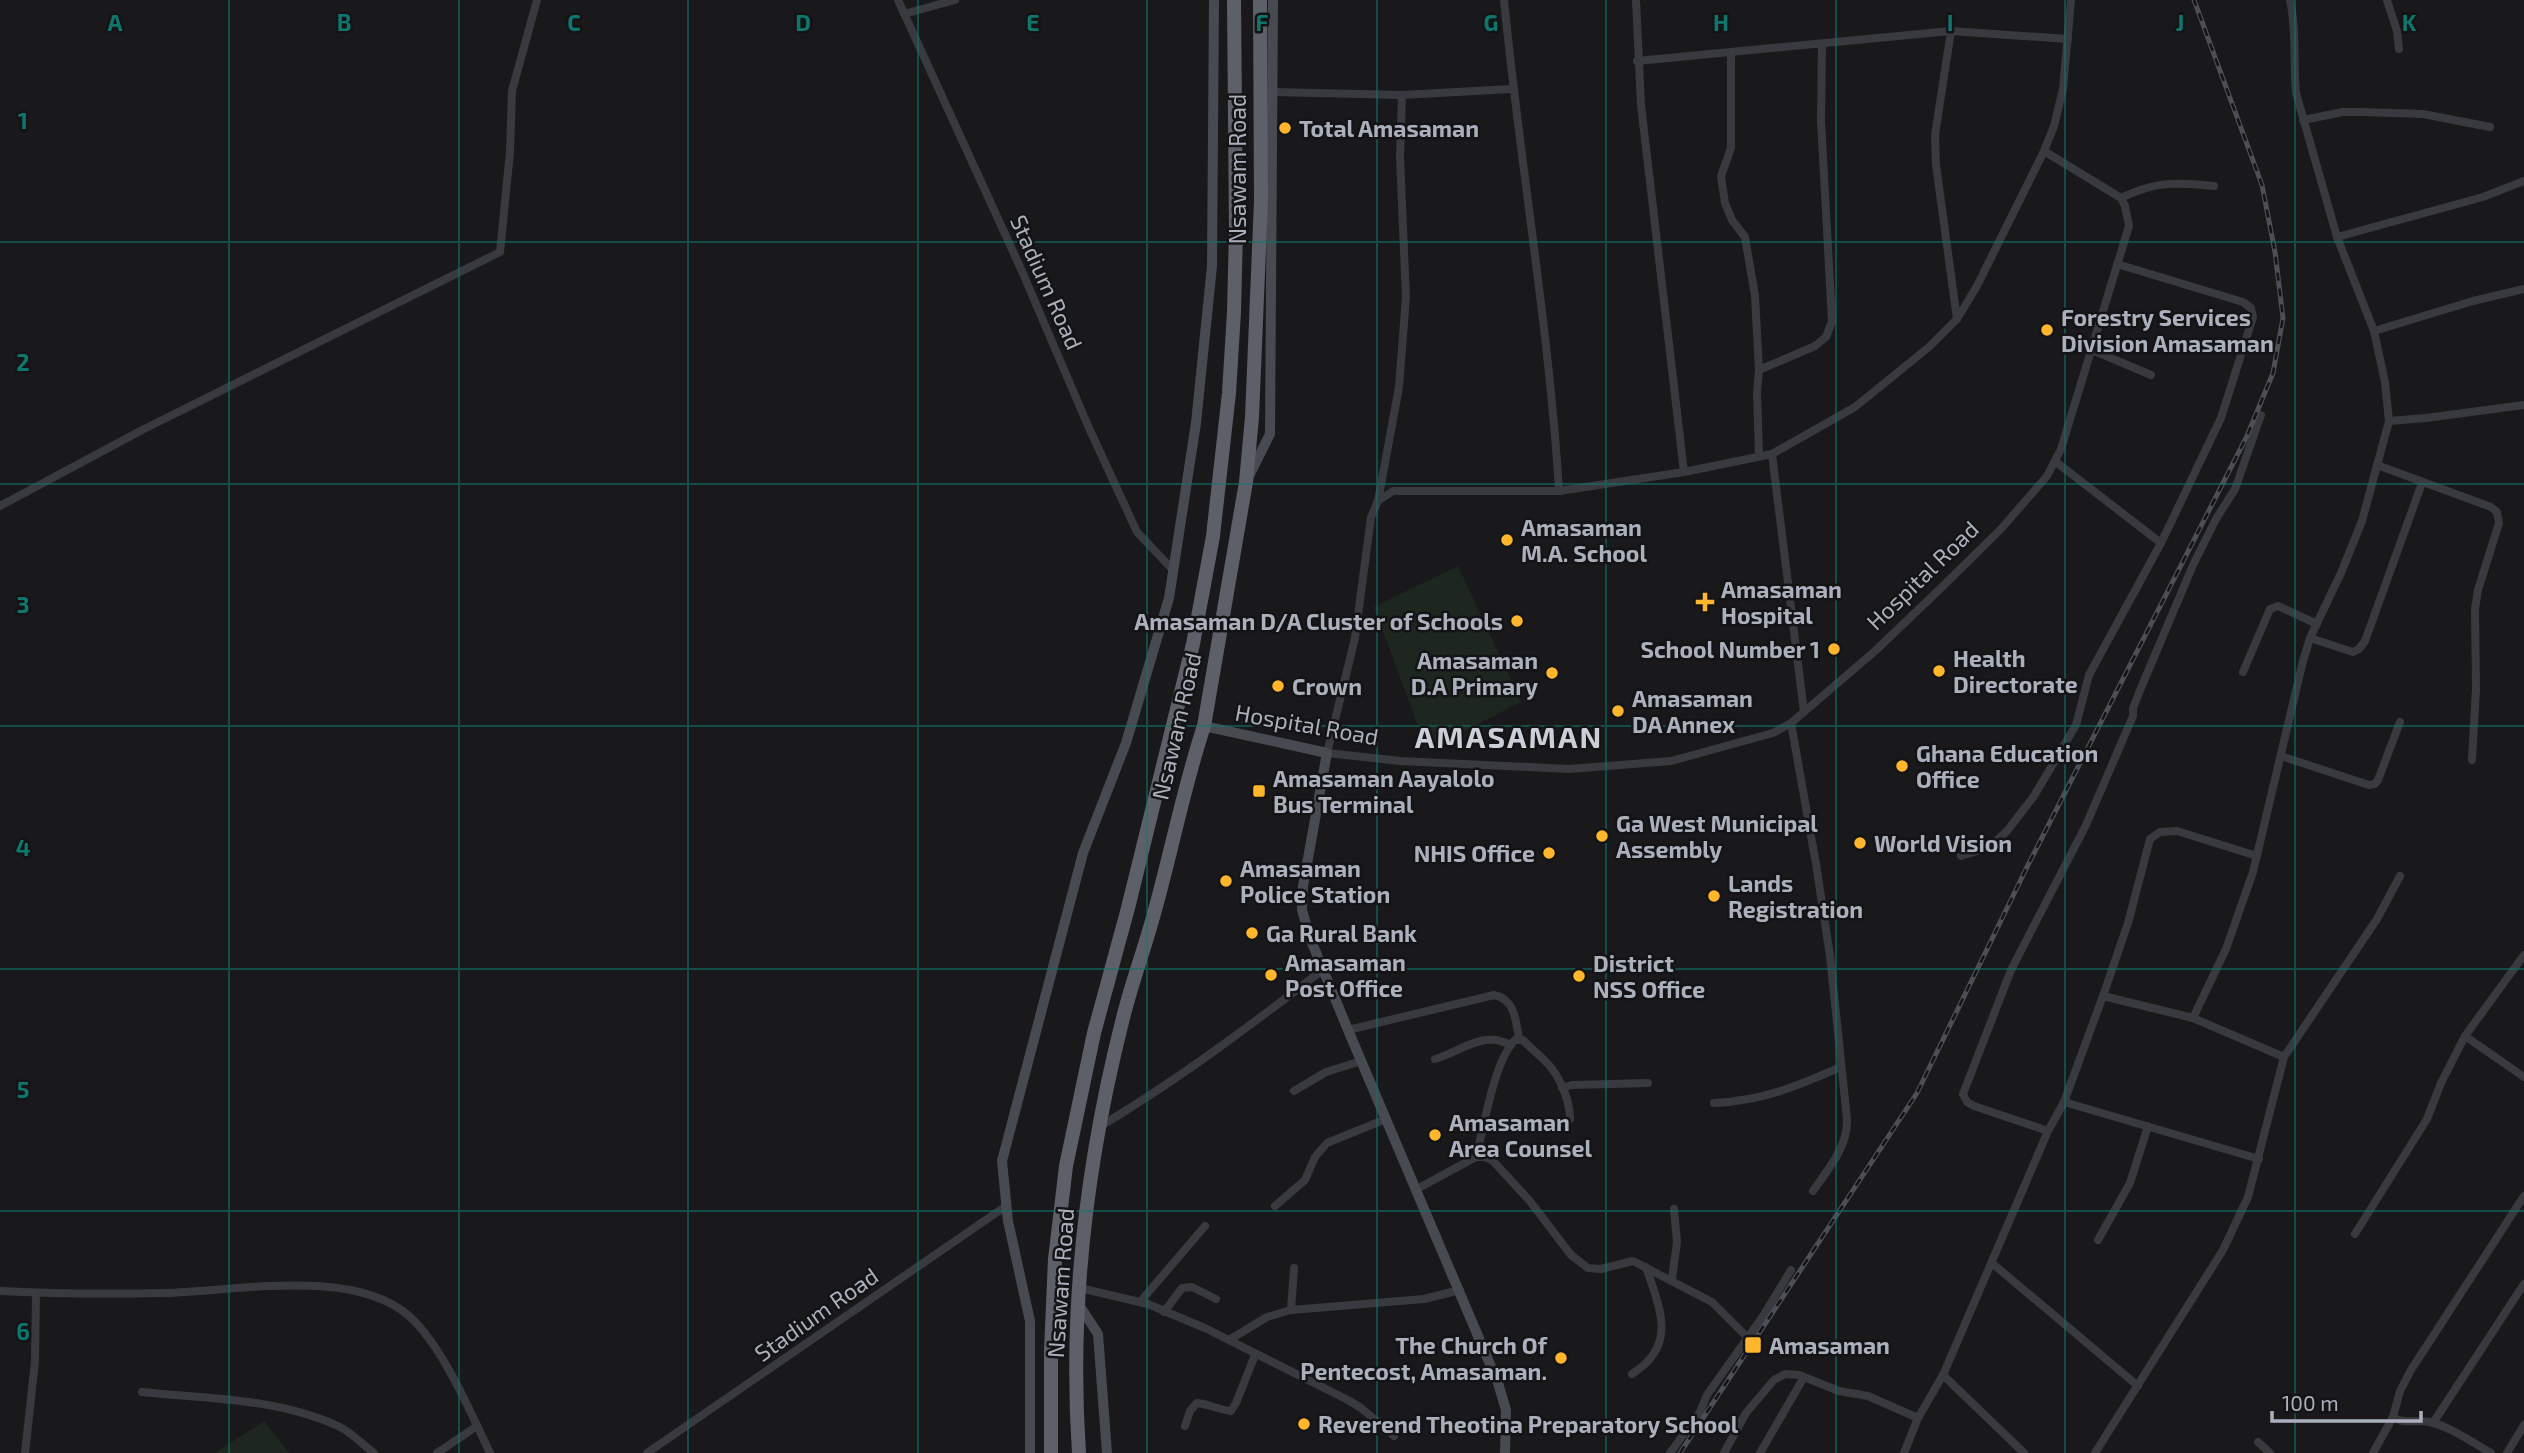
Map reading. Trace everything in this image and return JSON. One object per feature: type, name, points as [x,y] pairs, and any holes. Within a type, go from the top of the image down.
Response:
[{"type":"highway","name":"Nsawam Road","points":[[1051,1453],[1051,1351],[1055,1259],[1066,1166],[1094,1033],[1128,908],[1193,644],[1213,536],[1229,393],[1234,312],[1234,0]]},
{"type":"highway","name":"Nsawam Road","points":[[1079,1453],[1077,1337],[1083,1238],[1098,1127],[1122,1021],[1204,726],[1246,482],[1259,267],[1260,0]]},
{"type":"main road","points":[[1030,1453],[1030,1321],[1006,1206],[1002,1161],[1083,853],[1126,743],[1168,598],[1196,423],[1212,266],[1214,0]]},
{"type":"main road","points":[[1246,482],[1270,435],[1273,0]]},
{"type":"main road","name":"Hospital Road","points":[[1204,726],[1327,753]]},
{"type":"main road","points":[[1327,753],[1303,887],[1302,910],[1310,938],[1348,1030],[1498,1382],[1506,1409],[1505,1453]]},
{"type":"main road","points":[[1079,1305],[1098,1334],[1107,1453]]},
{"type":"street","points":[[0,506],[144,429],[500,252],[510,152],[512,91],[537,0]]},
{"type":"street","name":"Stadium Road","points":[[898,0],[1021,268],[1089,428],[1137,532],[1173,570]]},
{"type":"street","points":[[904,14],[955,0]]},
{"type":"street","points":[[1504,0],[1512,89],[1554,404],[1559,491]]},
{"type":"street","points":[[1636,0],[1637,61],[1684,472]]},
{"type":"street","points":[[1378,501],[1393,491],[1559,491],[1684,472],[1772,454],[1854,407],[1929,347],[1957,319],[1977,286],[2044,151],[2060,108],[2071,0]]},
{"type":"street","points":[[2193,1018],[2226,949],[2257,856],[2311,638],[2362,520],[2389,421],[2385,382],[2374,331],[2337,237],[2303,120],[2294,72],[2294,19],[2290,0]]},
{"type":"street","points":[[2387,0],[2397,31],[2399,49]]},
{"type":"street","points":[[1637,61],[1951,30],[2068,39]]},
{"type":"street","points":[[1951,30],[1935,135],[1936,165],[1957,319]]},
{"type":"street","points":[[1759,370],[1815,346],[1826,337],[1832,321],[1821,121],[1822,44]]},
{"type":"street","points":[[1731,53],[1731,148],[1721,176],[1725,203],[1732,220],[1745,237],[1755,296],[1759,370],[1759,456]]},
{"type":"street","points":[[1272,92],[1402,95],[1512,89]]},
{"type":"street","points":[[1327,753],[1355,638],[1371,517],[1378,501],[1399,387],[1406,297],[1400,157],[1402,95]]},
{"type":"street","points":[[2303,120],[2343,112],[2423,114],[2490,127]]},
{"type":"street","points":[[2044,151],[2121,198],[2160,183],[2214,186]]},
{"type":"street","points":[[2337,237],[2483,197],[2524,181]]},
{"type":"street","name":"Hospital Road","points":[[1327,753],[1400,761],[1569,769],[1671,761],[1773,733],[1791,723],[1941,588],[2030,498],[2056,462],[2129,226],[2121,198]]},
{"type":"street","points":[[1961,856],[1990,847],[2007,831],[2034,796],[2076,724],[2090,675],[2161,543],[2221,418],[2253,317],[2251,308],[2244,302],[2117,264]]},
{"type":"street","points":[[2374,331],[2473,301],[2524,289]]},
{"type":"street","points":[[2092,350],[2151,375]]},
{"type":"street","points":[[2389,421],[2524,405]]},
{"type":"street","points":[[2048,1131],[1974,1106],[1966,1102],[1963,1094],[1999,998],[2086,825],[2193,565],[2216,519],[2235,489],[2261,415]]},
{"type":"street","points":[[1772,454],[1804,712]]},
{"type":"street","points":[[2056,462],[2161,543]]},
{"type":"street","points":[[2377,466],[2497,512],[2499,523],[2478,590],[2475,609],[2476,689],[2472,760]]},
{"type":"street","points":[[2311,638],[2353,652],[2365,641],[2422,483]]},
{"type":"street","points":[[2244,672],[2270,609],[2278,606],[2317,624]]},
{"type":"street","points":[[2281,755],[2375,785],[2400,722]]},
{"type":"street","points":[[1791,723],[1825,923],[1848,1131],[1834,1161],[1813,1191]]},
{"type":"street","points":[[1904,1453],[1919,1418],[1943,1376],[2048,1131],[2064,1102],[2128,923],[2150,839],[2160,832],[2178,831],[2257,856]]},
{"type":"street","points":[[2095,1453],[2223,1250],[2248,1197],[2284,1057],[2377,919],[2400,876]]},
{"type":"street","points":[[2355,1234],[2427,1118],[2465,1036],[2524,955]]},
{"type":"street","points":[[1098,1127],[1143,1101],[1213,1053],[1324,969]]},
{"type":"street","points":[[1348,1030],[1494,995],[1505,998],[1511,1007],[1519,1039],[1550,1065],[1562,1088],[1570,1119]]},
{"type":"street","points":[[2103,996],[2193,1018],[2284,1057]]},
{"type":"street","points":[[2465,1036],[2524,1077]]},
{"type":"street","points":[[1476,1157],[1499,1070],[1511,1045],[1519,1039]]},
{"type":"street","points":[[1435,1059],[1449,1055],[1475,1040],[1502,1040],[1511,1045]]},
{"type":"street","points":[[1294,1091],[1326,1072],[1361,1061]]},
{"type":"street","points":[[1714,1103],[1784,1092],[1841,1067]]},
{"type":"street","points":[[1562,1088],[1572,1085],[1648,1083]]},
{"type":"street","points":[[2064,1102],[2259,1159]]},
{"type":"street","points":[[1275,1206],[1306,1180],[1315,1157],[1327,1143],[1386,1119]]},
{"type":"street","points":[[2098,1240],[2130,1183],[2148,1126]]},
{"type":"street","points":[[1415,1190],[1476,1157],[1485,1157],[1493,1161],[1529,1200],[1572,1255],[1588,1268],[1601,1269],[1633,1261],[1712,1302],[1748,1338]]},
{"type":"street","points":[[2372,1453],[2393,1418],[2400,1391],[2411,1370],[2524,1196]]},
{"type":"street","name":"Stadium Road","points":[[647,1453],[1006,1206]]},
{"type":"street","points":[[1672,1279],[1677,1242],[1674,1209]]},
{"type":"street","points":[[1140,1302],[1205,1226]]},
{"type":"street","points":[[1993,1264],[2138,1386]]},
{"type":"street","points":[[1632,1374],[1646,1366],[1656,1353],[1662,1335],[1661,1313],[1646,1267]]},
{"type":"street","points":[[1291,1310],[1294,1268]]},
{"type":"street","points":[[1670,1453],[1700,1412],[1707,1395],[1748,1338],[1791,1270]]},
{"type":"street","points":[[2433,1423],[2524,1284]]},
{"type":"street","points":[[0,1292],[167,1293],[305,1287],[351,1289],[373,1294],[391,1302],[424,1329],[490,1453]]},
{"type":"street","points":[[1164,1312],[1182,1288],[1192,1287],[1216,1299]]},
{"type":"street","points":[[1080,1288],[1140,1302],[1229,1340],[1355,1404],[1394,1436]]},
{"type":"street","points":[[1229,1340],[1267,1317],[1291,1310],[1424,1299],[1460,1290]]},
{"type":"street","points":[[25,1453],[35,1361],[36,1293]]},
{"type":"street","points":[[1185,1426],[1190,1411],[1197,1403],[1231,1411],[1255,1355]]},
{"type":"street","points":[[1724,1453],[1746,1413],[1774,1380],[1785,1374],[1804,1377],[1839,1391],[1868,1396],[1919,1418]]},
{"type":"street","points":[[1943,1376],[2024,1453]]},
{"type":"street","points":[[1760,1453],[1804,1377]]},
{"type":"street","points":[[142,1392],[267,1404],[303,1413],[342,1427],[374,1453]]},
{"type":"street","points":[[2393,1418],[2403,1423],[2416,1420],[2433,1423],[2491,1453]]},
{"type":"street","points":[[2507,1453],[2524,1424]]},
{"type":"street","points":[[437,1453],[477,1426]]},
{"type":"street","points":[[2258,1442],[2270,1453]]},
{"type":"shaded area","points":[[1458,566],[1521,702],[1427,750],[1374,607]]},
{"type":"shaded area","points":[[264,1421],[289,1453],[215,1453]]},
{"type":"railway","points":[[1680,1453],[1917,1093],[2028,865],[2247,436],[2273,373],[2283,318],[2275,252],[2262,185],[2194,0]]},
{"type":"place","name":"Total Amasaman","points":[[1285,128]]},
{"type":"place","name":"Forestry Services Division Amasaman","points":[[2047,330]]},
{"type":"place","name":"Amasaman M.A. School","points":[[1507,540]]},
{"type":"place","name":"Amasaman Hospital","points":[[1705,602]]},
{"type":"place","name":"Amasaman D/A Cluster of Schools","points":[[1517,621]]},
{"type":"place","name":"School Number 1","points":[[1834,649]]},
{"type":"place","name":"Health Directorate","points":[[1939,671]]},
{"type":"place","name":"Amasaman D.A Primary","points":[[1552,673]]},
{"type":"place","name":"Crown","points":[[1278,686]]},
{"type":"place","name":"Amasaman DA Annex","points":[[1618,711]]},
{"type":"place","name":"Ghana Education Office","points":[[1902,766]]},
{"type":"place","name":"Amasaman Aayalolo Bus Terminal","points":[[1259,791]]},
{"type":"place","name":"Ga West Municipal Assembly","points":[[1602,836]]},
{"type":"place","name":"World Vision","points":[[1860,843]]},
{"type":"place","name":"NHIS Office","points":[[1549,853]]},
{"type":"place","name":"Amasaman Police Station","points":[[1226,881]]},
{"type":"place","name":"Lands Registration","points":[[1714,896]]},
{"type":"place","name":"Ga Rural Bank","points":[[1252,933]]},
{"type":"place","name":"Amasaman Post Office","points":[[1271,975]]},
{"type":"place","name":"District NSS Office","points":[[1579,976]]},
{"type":"place","name":"Amasaman Area Counsel","points":[[1435,1135]]},
{"type":"place","name":"Amasaman","points":[[1753,1345]]},
{"type":"place","name":"The Church Of Pentecost, Amasaman.","points":[[1561,1358]]},
{"type":"place","name":"Reverend Theotina Preparatory School","points":[[1304,1424]]},
{"type":"district","name":"AMASAMAN","points":[[1509,736]]}]
